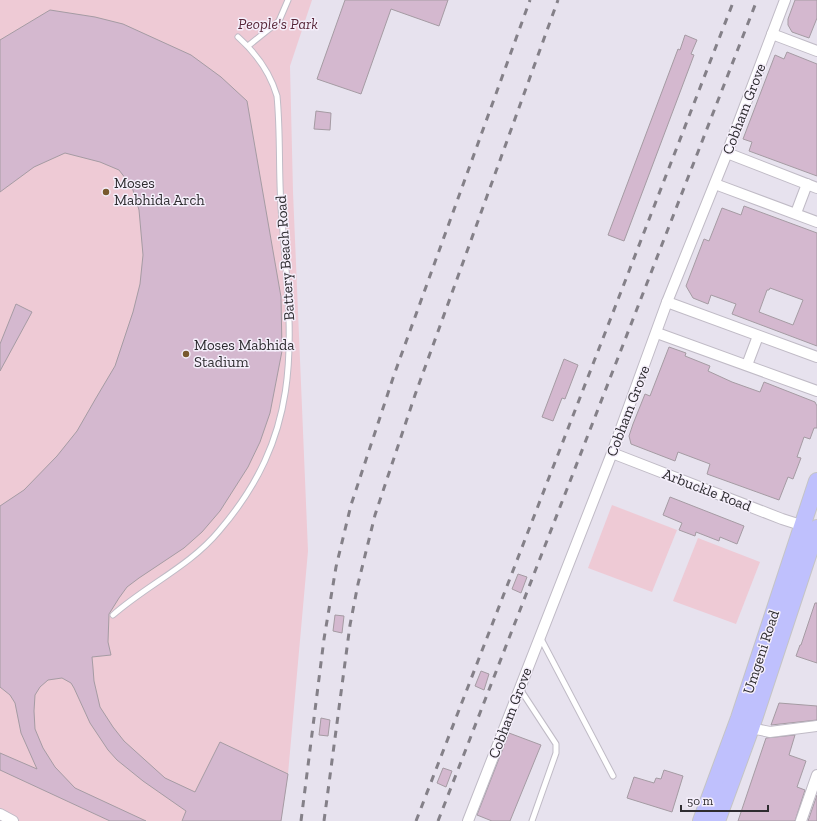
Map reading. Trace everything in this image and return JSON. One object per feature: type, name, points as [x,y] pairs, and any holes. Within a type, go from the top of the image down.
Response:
[{"type":"main road","name":"Umgeni Road","points":[[717,821],[751,728],[813,528],[817,481]]},
{"type":"main road","name":"Umgeni Road","points":[[702,821],[739,718],[813,528]]},
{"type":"street","name":"Cobham Grove","points":[[468,821],[612,453],[657,333],[667,302],[715,184],[785,0]]},
{"type":"street","points":[[772,34],[817,51]]},
{"type":"street","points":[[727,153],[812,186],[796,213]]},
{"type":"street","points":[[715,184],[817,222]]},
{"type":"street","points":[[667,302],[817,357]]},
{"type":"street","points":[[657,333],[817,391]]},
{"type":"street","points":[[747,365],[758,336]]},
{"type":"street","name":"Arbuckle Road","points":[[612,453],[782,519],[813,528]]},
{"type":"street","points":[[751,728],[770,732],[817,726]]},
{"type":"street","points":[[801,821],[817,775]]},
{"type":"street","points":[[0,814],[13,821]]},
{"type":"lane","points":[[248,46],[279,21],[288,0]]},
{"type":"lane","name":"Battery Beach Road","points":[[113,615],[130,600],[178,569],[205,547],[220,530],[257,477],[278,425],[289,370],[290,333],[281,212],[279,115],[277,96],[273,81],[263,64],[248,46],[238,37]]},
{"type":"lane","points":[[540,637],[613,776]]},
{"type":"lane","points":[[520,689],[556,744],[556,753],[532,821]]},
{"type":"green space","name":"People's Park","points":[[0,0],[312,0],[290,66],[293,192],[308,551],[288,774],[281,821],[0,821]]},
{"type":"green space","points":[[612,505],[677,530],[652,592],[588,568]]},
{"type":"green space","points":[[698,538],[760,562],[736,624],[673,601]]},
{"type":"building","points":[[345,0],[448,0],[439,26],[391,9],[361,94],[317,79]]},
{"type":"building","points":[[795,0],[817,0],[817,18],[809,38],[792,32],[788,25],[788,19]]},
{"type":"building","points":[[50,10],[95,17],[123,24],[191,55],[221,77],[247,101],[281,297],[282,351],[270,413],[260,442],[248,467],[220,511],[202,532],[184,548],[127,587],[109,614],[108,642],[111,655],[92,657],[94,681],[100,707],[124,741],[165,778],[195,792],[220,742],[288,774],[281,821],[182,821],[186,811],[143,781],[117,760],[108,750],[90,723],[71,683],[62,678],[48,680],[40,687],[35,695],[35,729],[43,748],[55,767],[75,788],[146,821],[110,821],[0,770],[0,753],[37,769],[21,733],[15,703],[10,695],[0,687],[0,506],[24,490],[57,456],[77,431],[115,366],[133,312],[140,284],[143,255],[139,210],[132,187],[119,170],[100,162],[65,153],[34,167],[0,192],[0,40]]},
{"type":"building","points":[[685,35],[697,40],[691,54],[694,55],[624,241],[608,235],[678,49],[680,50]]},
{"type":"building","points":[[787,52],[817,64],[817,176],[749,151],[752,142],[743,139],[775,55],[784,59]]},
{"type":"building","points":[[316,111],[331,113],[330,130],[314,129]]},
{"type":"building","points":[[744,206],[817,233],[817,346],[732,314],[736,304],[711,295],[708,304],[693,298],[686,286],[704,239],[709,241],[722,208],[741,215]],"holes":[[[770,288],[803,300],[793,325],[759,312],[767,290]]]},
{"type":"building","points":[[16,304],[32,312],[0,371],[0,344]]},
{"type":"building","points":[[669,347],[686,353],[685,356],[710,366],[708,371],[732,382],[760,392],[764,382],[815,402],[817,406],[817,428],[814,428],[810,439],[804,437],[797,457],[801,458],[793,479],[788,477],[779,500],[707,474],[710,464],[678,452],[675,461],[631,444],[629,436],[633,424],[645,394],[650,396]]},
{"type":"building","points":[[564,359],[578,365],[565,399],[562,398],[553,421],[542,417]]},
{"type":"building","points":[[670,497],[744,526],[737,544],[720,537],[719,541],[696,532],[695,536],[679,530],[682,523],[663,515]]},
{"type":"building","points":[[518,574],[527,577],[521,593],[512,589]]},
{"type":"building","points":[[815,603],[817,603],[817,663],[796,656]]},
{"type":"building","points":[[335,615],[344,616],[342,633],[333,631]]},
{"type":"building","points":[[481,671],[489,674],[484,690],[475,686]]},
{"type":"building","points":[[779,703],[817,706],[817,720],[771,725]]},
{"type":"building","points":[[321,718],[330,720],[328,736],[319,735]]},
{"type":"building","points":[[509,733],[541,745],[510,821],[492,821],[477,815]]},
{"type":"building","points":[[795,735],[789,755],[806,761],[797,787],[805,790],[795,821],[738,821],[766,738]]},
{"type":"building","points":[[443,768],[452,771],[446,787],[437,783]]},
{"type":"building","points":[[664,770],[683,776],[672,812],[627,798],[634,777],[654,783],[656,778],[661,779]]},
{"type":"building","points":[[817,795],[817,821],[808,821]]},
{"type":"railway","points":[[301,821],[324,639],[336,567],[351,505],[394,375],[530,0]]},
{"type":"railway","points":[[324,821],[350,625],[358,584],[375,515],[415,395],[558,0]]},
{"type":"railway","points":[[416,821],[734,0]]},
{"type":"railway","points":[[438,821],[757,0]]},
{"type":"place","name":"Moses Mabhida Arch","points":[[106,192]]},
{"type":"place","name":"Moses Mabhida Stadium","points":[[186,354]]}]
